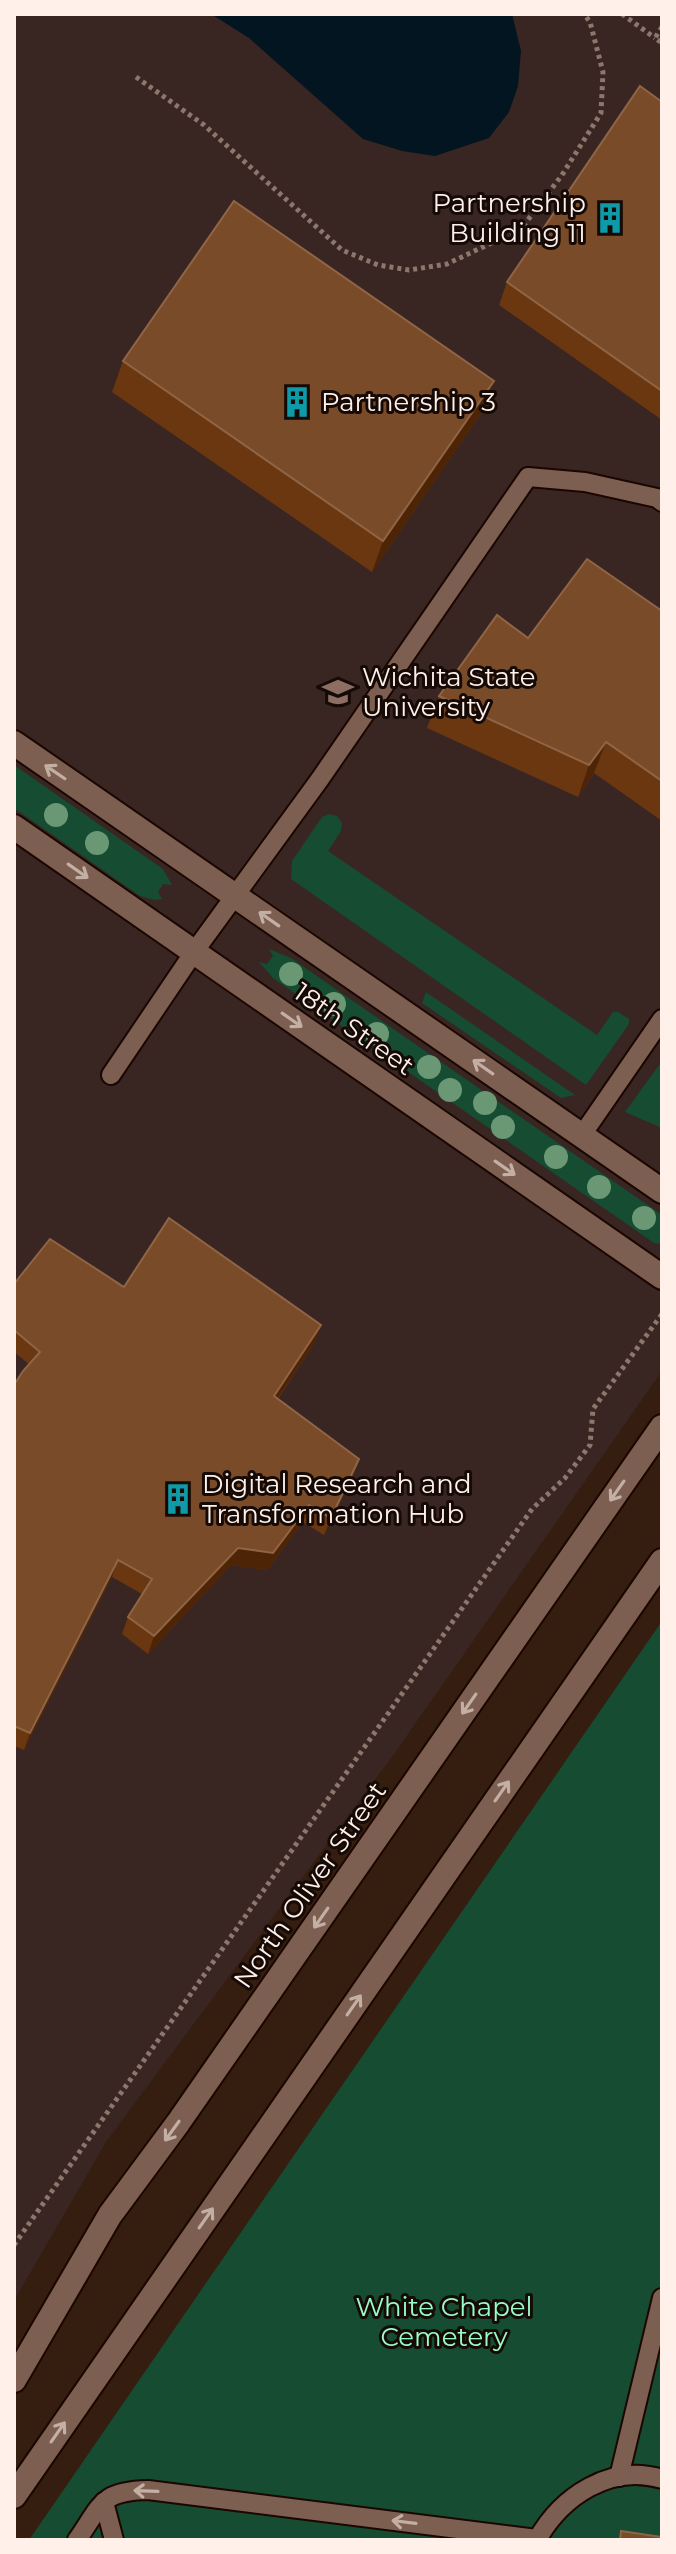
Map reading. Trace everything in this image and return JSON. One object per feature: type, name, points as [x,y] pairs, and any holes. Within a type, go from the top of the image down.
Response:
[{"type":"main road","name":"18th Street","points":[[14,743],[662,1191]]},
{"type":"main road","name":"18th Street","points":[[14,827],[662,1277]]},
{"type":"main road","name":"North Oliver Street","points":[[14,2380],[110,2215],[187,2110],[662,1427]]},
{"type":"main road","points":[[14,2496],[662,1561]]},
{"type":"lane","points":[[111,1075],[528,477],[585,482],[657,498],[662,502]]},
{"type":"lane","points":[[582,1135],[662,1019]]},
{"type":"lane","points":[[619,2477],[662,2298]]},
{"type":"lane","points":[[77,2540],[104,2502],[123,2490],[148,2490],[537,2539],[557,2509],[585,2488],[619,2477],[654,2476],[662,2479]]},
{"type":"lane","points":[[104,2502],[114,2540]]},
{"type":"path","points":[[136,77],[204,125],[342,250],[378,265],[409,270],[447,264],[521,229],[562,175],[601,113],[603,72],[590,22],[584,14]]},
{"type":"path","points":[[622,14],[662,43]]},
{"type":"path","points":[[655,38],[662,27]]},
{"type":"path","points":[[14,2245],[532,1509],[565,1478],[590,1445],[593,1409],[662,1314]]},
{"type":"shaded area","name":"Wichita State University","points":[[14,14],[662,14],[662,1371],[394,1754],[106,2142],[14,2301]]},
{"type":"green space","points":[[14,765],[163,869],[172,885],[163,884],[158,892],[162,899],[140,896],[14,808]]},
{"type":"green space","points":[[329,814],[337,816],[342,823],[341,831],[328,851],[597,1035],[613,1012],[629,1019],[629,1024],[586,1085],[291,879],[292,861],[322,817]]},
{"type":"green space","points":[[269,949],[291,958],[662,1215],[662,1244],[654,1243],[273,978],[259,962],[267,964],[273,956]]},
{"type":"green space","points":[[426,992],[575,1095],[561,1098],[422,1003]]},
{"type":"green space","points":[[662,1061],[662,1128],[625,1112]]},
{"type":"green space","name":"White Chapel Cemetery","points":[[662,1621],[662,2540],[29,2540]]},
{"type":"water","points":[[211,14],[512,14],[521,51],[518,86],[509,112],[489,138],[435,156],[402,151],[363,139],[249,38]]},
{"type":"building","name":"Partnership Building 11","points":[[640,86],[662,102],[662,391],[507,282]]},
{"type":"building","name":"Partnership 3","points":[[234,201],[494,381],[383,541],[123,361]]},
{"type":"building","points":[[587,559],[662,611],[662,781],[606,742],[589,765],[439,696],[497,615],[528,638]]},
{"type":"building","name":"Digital Research and Transformation Hub","points":[[169,1218],[321,1325],[274,1396],[359,1459],[331,1518],[309,1505],[273,1553],[238,1548],[154,1636],[128,1617],[152,1579],[118,1560],[30,1733],[14,1726],[14,1385],[40,1352],[14,1330],[14,1284],[50,1239],[124,1287]]},
{"type":"building","points":[[621,2531],[662,2537],[662,2540],[620,2540]]},
{"type":"place","name":"Partnership Building 11","points":[[610,218]]},
{"type":"place","name":"Partnership 3","points":[[297,402]]},
{"type":"place","name":"Wichita State University","points":[[338,692]]},
{"type":"place","name":"Digital Research and Transformation Hub","points":[[178,1499]]}]
